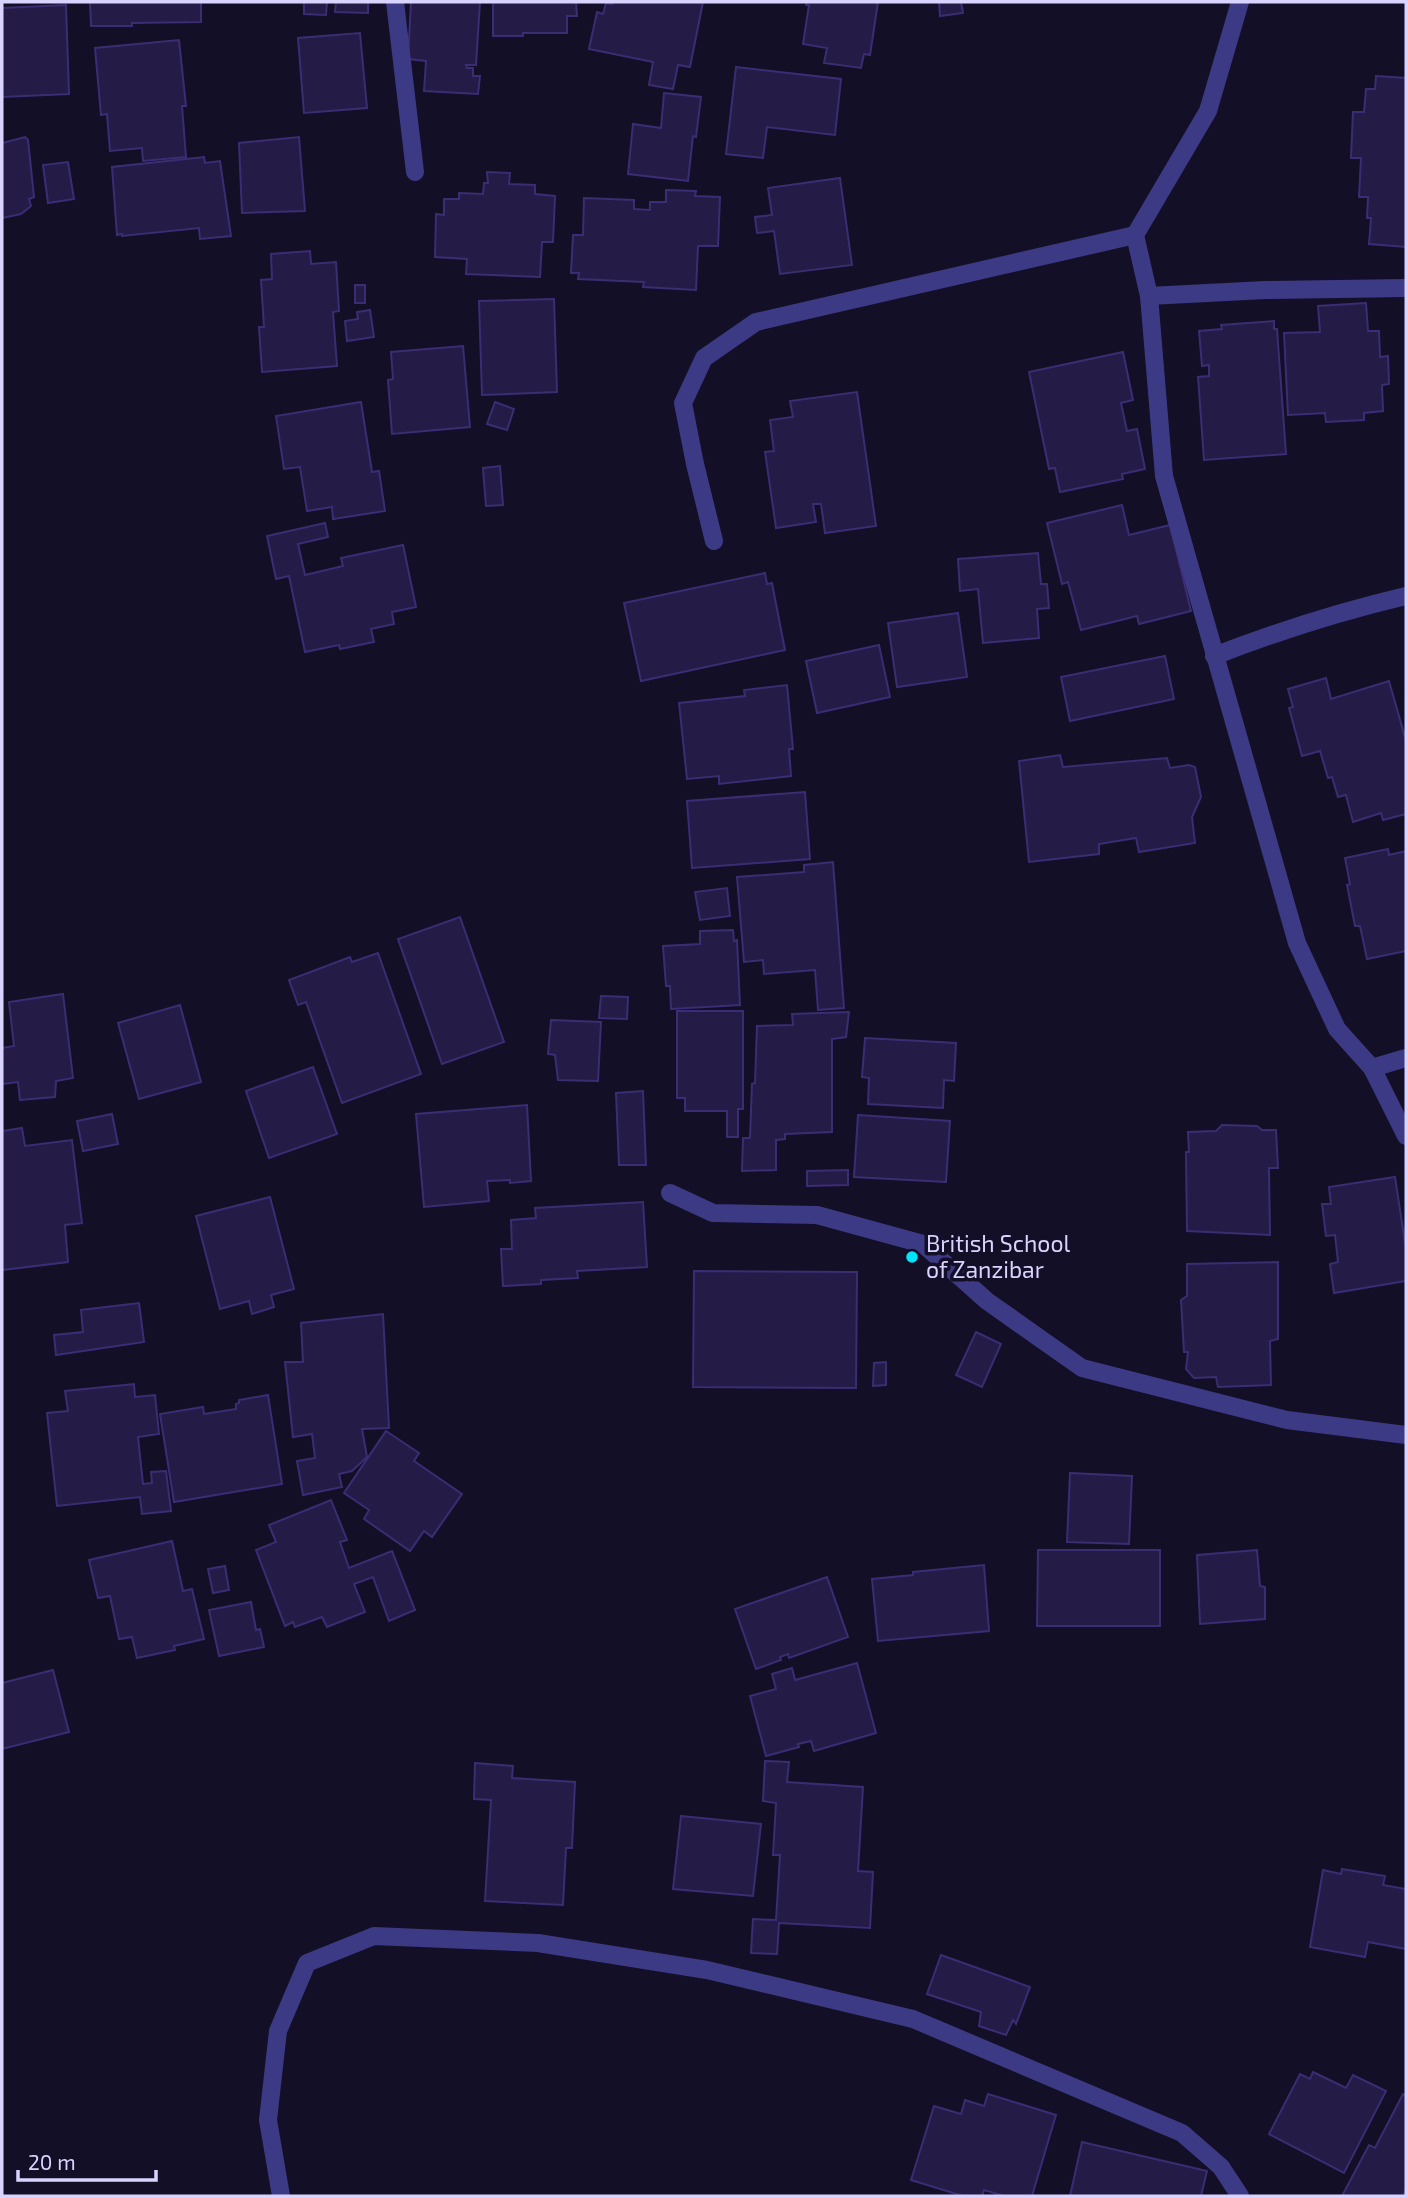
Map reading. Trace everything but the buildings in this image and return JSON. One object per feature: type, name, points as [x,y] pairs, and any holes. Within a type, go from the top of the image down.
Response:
[{"type":"street","points":[[395,2],[415,172]]},
{"type":"street","points":[[1240,2],[1208,111],[1135,235],[1149,296],[1164,476],[1297,943],[1337,1030],[1371,1068],[1406,1136]]},
{"type":"street","points":[[714,541],[683,403],[704,358],[756,322],[1135,235]]},
{"type":"street","points":[[1149,296],[1265,290],[1406,288]]},
{"type":"street","points":[[1214,656],[1376,603],[1406,596]]},
{"type":"street","points":[[1371,1068],[1406,1058]]},
{"type":"street","points":[[670,1193],[713,1213],[817,1215],[923,1244],[987,1301],[1082,1368],[1287,1420],[1406,1435]]},
{"type":"street","points":[[281,2196],[268,2120],[278,2031],[307,1963],[373,1936],[538,1943],[707,1970],[913,2019],[1182,2133],[1221,2166],[1240,2196]]},
{"type":"place","name":"British School of Zanzibar","points":[[912,1257]]}]
